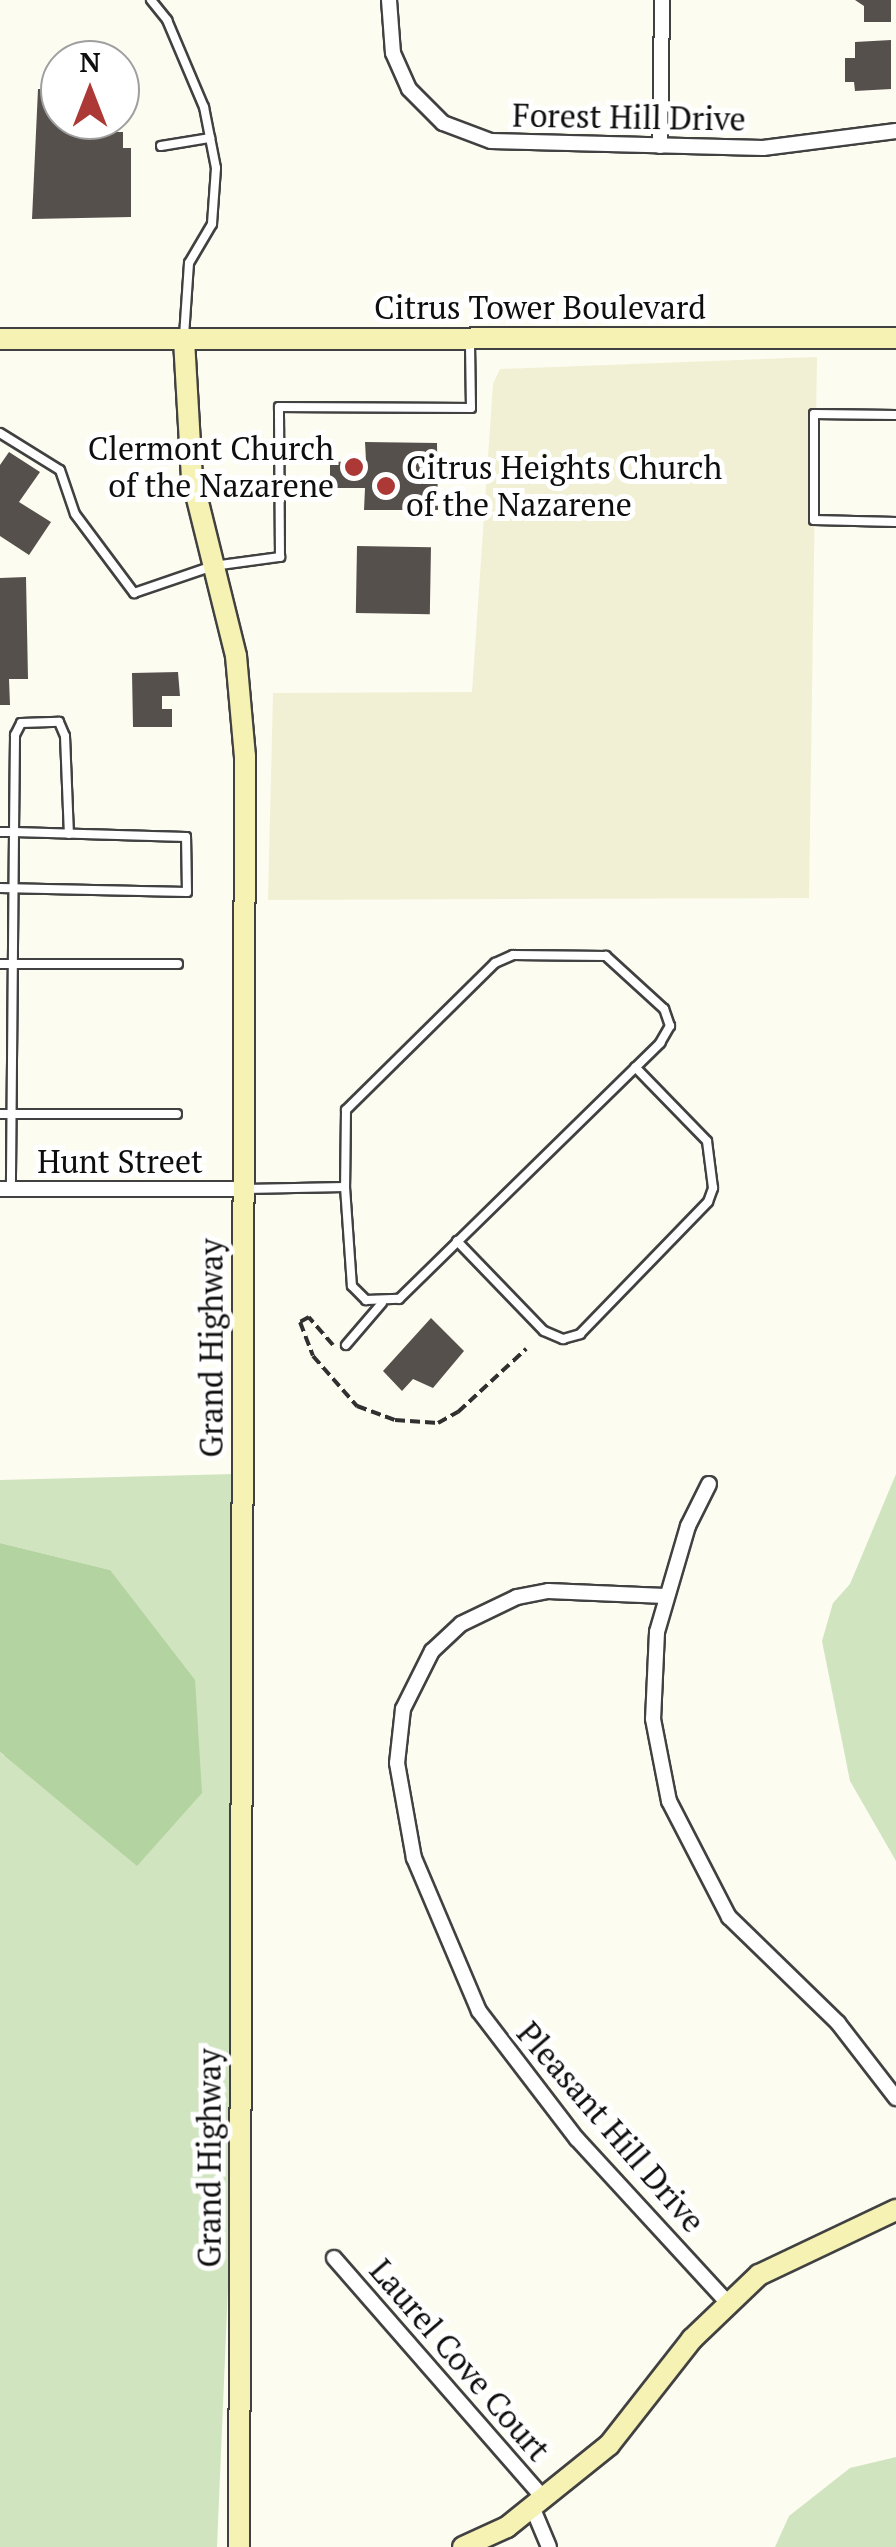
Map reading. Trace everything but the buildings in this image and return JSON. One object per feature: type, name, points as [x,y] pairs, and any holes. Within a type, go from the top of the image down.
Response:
[{"type":"street","name":"Forest Hill Drive","points":[[389,0],[400,72],[443,122],[491,141],[538,147],[805,146],[896,132]]},
{"type":"street","points":[[660,146],[662,0]]},
{"type":"street","name":"Citrus Tower Boulevard","points":[[184,340],[896,338]]},
{"type":"street","points":[[0,340],[184,340]]},
{"type":"street","name":"Grand Highway","points":[[184,340],[192,478],[236,656],[246,756],[241,1189],[238,2547]]},
{"type":"street","name":"Hunt Street","points":[[5,1188],[241,1189]]},
{"type":"street","points":[[708,1484],[665,1596],[652,1676],[653,1719],[669,1802],[728,1918],[838,2023],[896,2098]]},
{"type":"street","name":"Pleasant Hill Drive","points":[[665,1596],[548,1591],[517,1597],[460,1624],[432,1651],[403,1710],[397,1763],[414,1858],[479,2011],[577,2139],[727,2302]]},
{"type":"street","points":[[463,2547],[538,2504],[609,2445],[727,2302],[794,2253],[896,2210]]},
{"type":"street","name":"Laurel Cove Court","points":[[334,2258],[538,2504],[549,2547]]},
{"type":"lane","points":[[151,0],[175,38],[210,138],[217,199],[212,224],[189,263],[184,340]]},
{"type":"lane","points":[[160,146],[210,138]]},
{"type":"lane","points":[[0,433],[60,470],[75,514],[134,593],[213,566],[268,554],[280,558],[279,406],[471,408],[470,337]]},
{"type":"lane","points":[[896,415],[814,414],[814,520],[896,522]]},
{"type":"lane","points":[[5,1188],[12,1114],[15,735],[22,722],[59,722],[65,736],[69,834]]},
{"type":"lane","points":[[0,832],[186,837],[187,892],[0,888]]},
{"type":"lane","points":[[596,954],[614,960],[653,996],[670,1026],[635,1067],[398,1300],[366,1300],[346,1268],[346,1110],[504,958],[596,954]]},
{"type":"lane","points":[[0,964],[178,964]]},
{"type":"lane","points":[[457,1241],[544,1331],[562,1339],[580,1334],[708,1202],[714,1188],[707,1141],[635,1067]]},
{"type":"lane","points":[[0,1114],[177,1114]]},
{"type":"lane","points":[[241,1189],[345,1187]]},
{"type":"lane","points":[[346,1345],[382,1303]]},
{"type":"path","points":[[332,1345],[309,1318],[300,1322],[313,1356],[356,1406],[394,1420],[438,1423],[458,1412],[526,1349]]},
{"type":"green space","points":[[817,357],[809,898],[268,900],[273,693],[472,692],[493,384],[500,369]]},
{"type":"green space","points":[[234,1474],[231,2216],[217,2547],[0,2547],[0,1752],[4,1756],[110,1570],[0,1543],[0,1480]]},
{"type":"green space","points":[[896,1474],[896,1861],[850,1781],[822,1641],[833,1603],[850,1584]]},
{"type":"green space","points":[[0,1543],[110,1570],[195,1680],[202,1793],[137,1866],[0,1752]]},
{"type":"green space","points":[[896,2457],[896,2547],[775,2547],[789,2516],[850,2468]]},
{"type":"place","name":"Clermont Church of the Nazarene","points":[[354,467]]},
{"type":"place","name":"Citrus Heights Church of the Nazarene","points":[[386,486]]}]
